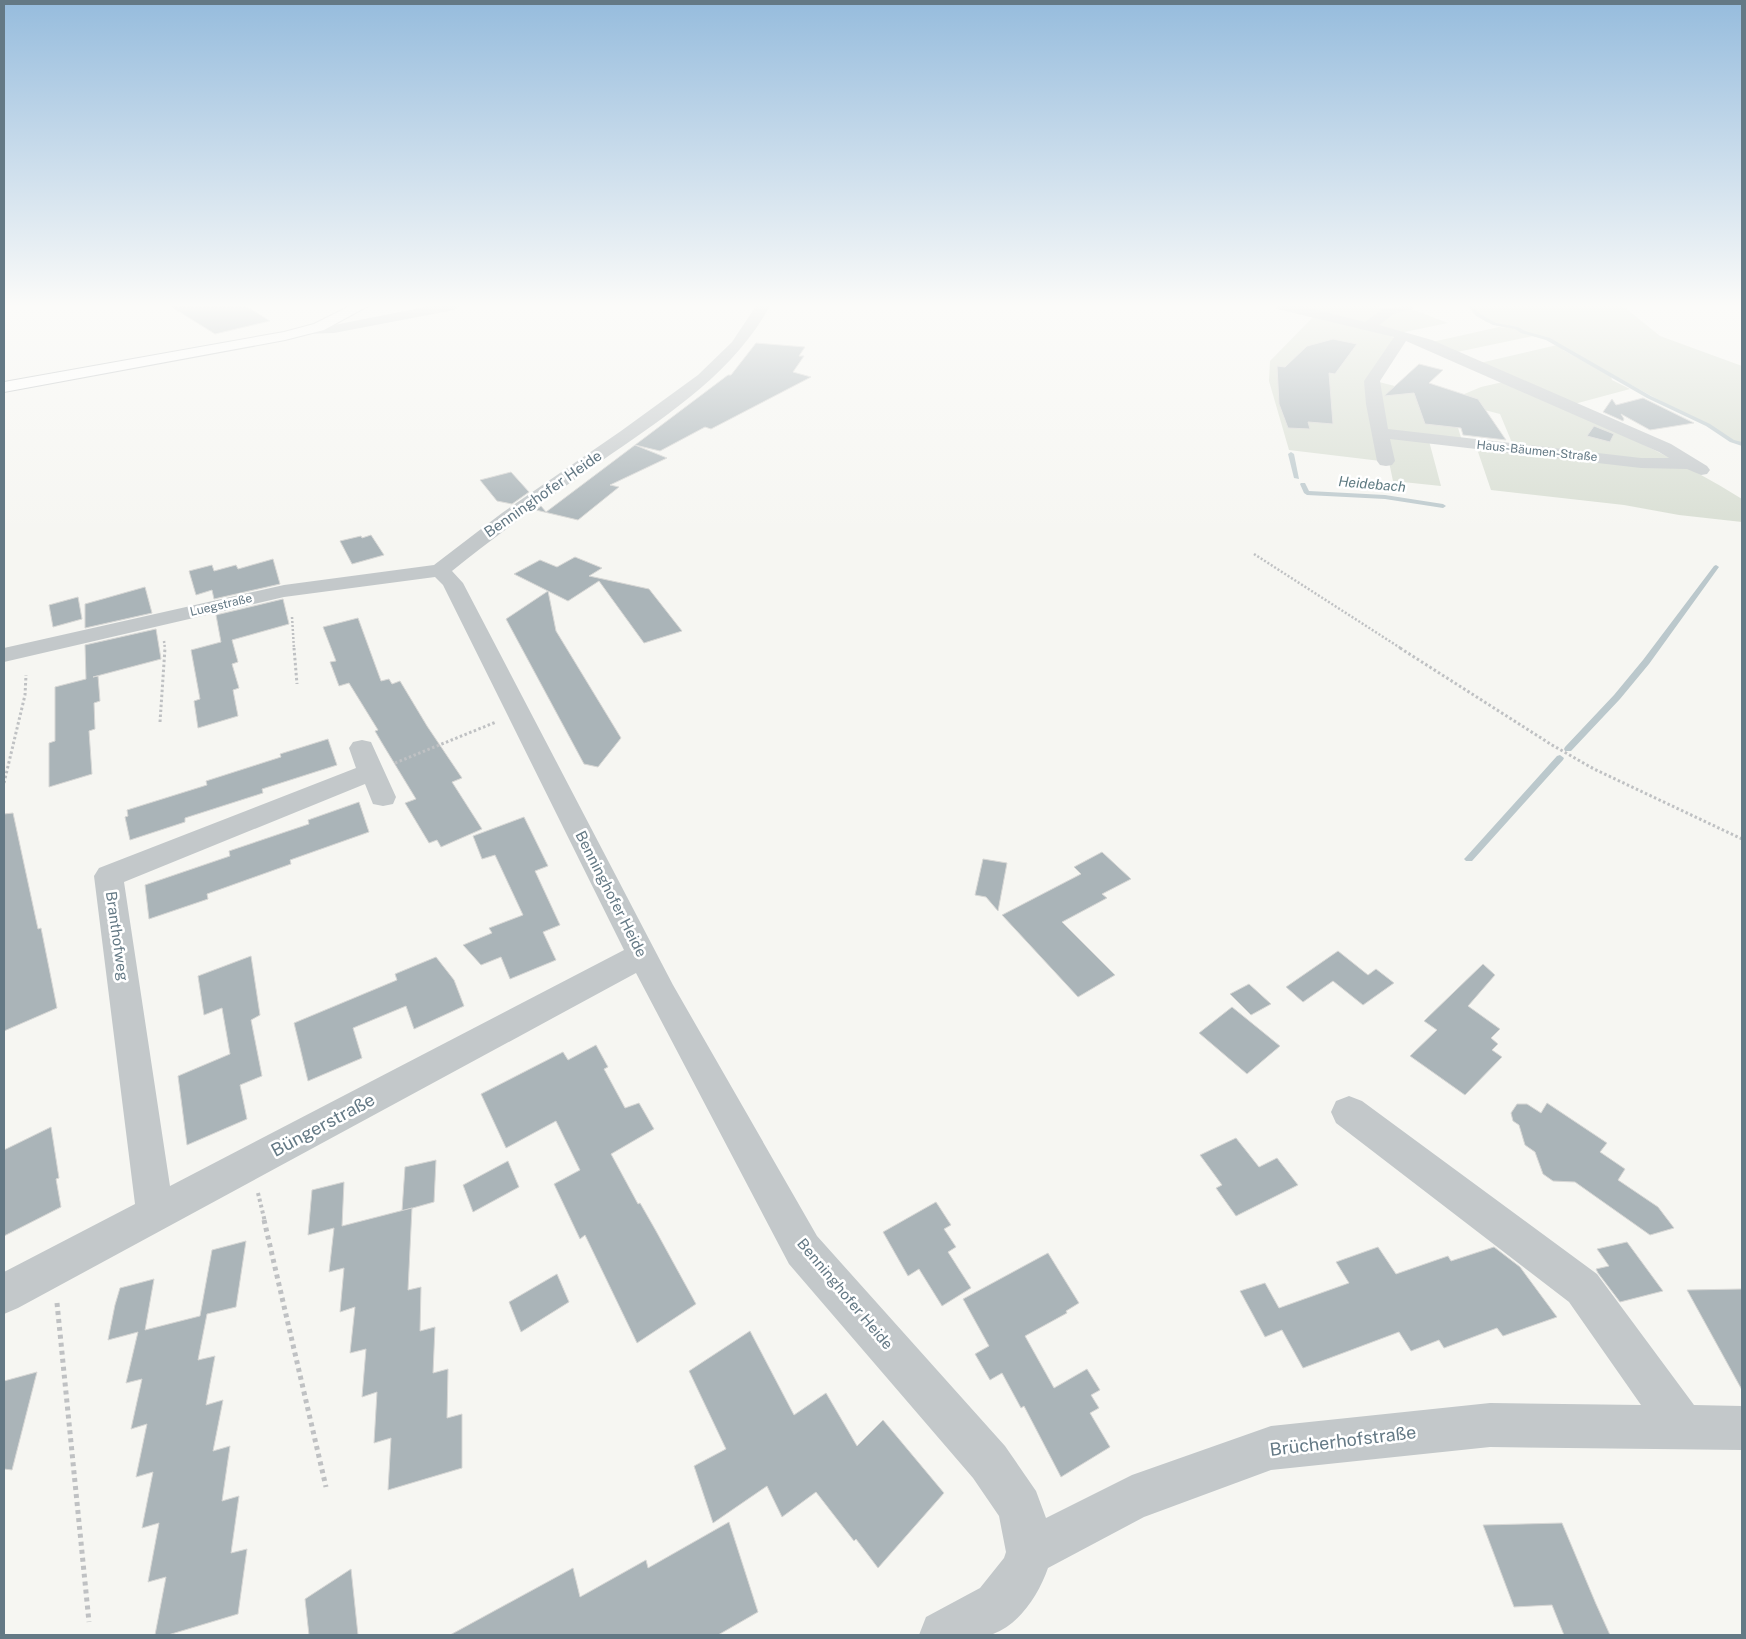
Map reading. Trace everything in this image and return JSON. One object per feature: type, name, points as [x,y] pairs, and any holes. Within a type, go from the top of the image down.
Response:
[{"type":"main road","points":[[4,387],[28,382]]},
{"type":"street","name":"Benninghofer Heide","points":[[698,382],[476,541],[440,570],[452,583],[642,955],[803,1250],[989,1462],[1020,1507],[1030,1552]]},
{"type":"street","points":[[1372,382],[1374,404],[1386,461]]},
{"type":"street","name":"Haus-Bäumen-Straße","points":[[1380,433],[1641,463],[1698,467],[1666,448],[1517,382]]},
{"type":"street","name":"Luegstraße","points":[[4,655],[284,591],[440,570]]},
{"type":"street","name":"Branthofweg","points":[[155,1214],[109,876],[372,772]]},
{"type":"street","name":"Büngerstraße","points":[[4,1294],[642,955]]},
{"type":"street","points":[[1349,1112],[1583,1288],[1683,1427]]},
{"type":"street","name":"Brücherhofstraße","points":[[1030,1552],[1132,1498],[1271,1448],[1490,1425],[1742,1428]]},
{"type":"street","points":[[944,1635],[997,1605],[1022,1574],[1030,1552]]},
{"type":"path","points":[[1254,554],[1552,745],[1594,769],[1742,839]]},
{"type":"path","points":[[292,617],[297,684]]},
{"type":"path","points":[[160,722],[166,654],[164,641]]},
{"type":"path","points":[[4,783],[25,695],[26,675]]},
{"type":"path","points":[[372,772],[520,713]]},
{"type":"path","points":[[251,1163],[326,1487]]},
{"type":"path","points":[[54,1268],[89,1622]]},
{"type":"shaded area","points":[[1269,382],[1381,382],[1450,400],[1481,387],[1501,382],[1617,382],[1630,389],[1563,407],[1654,450],[1742,499],[1742,522],[1679,515],[1624,505],[1491,490],[1476,446],[1515,450],[1500,414],[1450,401],[1462,441],[1429,441],[1441,486],[1393,481],[1389,462],[1289,450]]},
{"type":"shaded area","points":[[1627,382],[1742,382],[1742,445]]},
{"type":"building","points":[[718,382],[800,382],[711,429],[705,427],[660,451],[635,445]]},
{"type":"building","points":[[1278,382],[1330,382],[1333,424],[1308,422],[1310,429],[1288,428],[1279,404]]},
{"type":"building","points":[[1399,382],[1430,382],[1478,399],[1506,440],[1463,435],[1461,428],[1425,424],[1414,393],[1384,396]]},
{"type":"building","points":[[1643,398],[1694,423],[1650,430],[1621,414],[1624,419],[1623,421],[1603,412],[1612,399],[1616,405]]},
{"type":"building","points":[[1594,426],[1614,434],[1610,442],[1587,436]]},
{"type":"building","points":[[635,445],[667,458],[610,485],[619,487],[578,520],[536,510],[541,506],[546,512]]},
{"type":"building","points":[[511,472],[529,492],[512,504],[497,501],[480,480]]},
{"type":"building","points":[[371,535],[384,555],[352,564],[340,541]]},
{"type":"building","points":[[575,557],[602,568],[589,576],[649,589],[682,631],[644,643],[599,581],[568,601],[514,574],[540,560],[557,567]]},
{"type":"building","points":[[273,559],[280,584],[214,599],[212,590],[196,595],[189,571],[212,565],[214,571],[236,565],[238,569]]},
{"type":"building","points":[[145,587],[152,613],[85,628],[85,604]]},
{"type":"building","points":[[548,591],[556,631],[621,738],[598,767],[584,764],[506,619]]},
{"type":"building","points":[[78,597],[82,619],[53,627],[49,605]]},
{"type":"building","points":[[283,599],[289,624],[232,640],[238,662],[232,664],[239,688],[233,690],[238,716],[198,728],[194,701],[200,699],[191,650],[221,642],[216,615]]},
{"type":"building","points":[[358,618],[381,681],[389,679],[392,684],[400,681],[462,778],[452,782],[482,829],[441,847],[437,840],[429,843],[405,803],[416,799],[375,731],[378,730],[349,683],[339,686],[330,662],[336,661],[323,627]]},
{"type":"building","points":[[156,629],[161,659],[93,677],[98,676],[100,701],[94,703],[95,729],[89,731],[92,774],[49,787],[49,743],[55,741],[55,687],[86,679],[85,645]]},
{"type":"building","points":[[328,739],[337,765],[262,789],[263,793],[185,818],[185,822],[130,840],[125,817],[128,816],[127,810],[207,785],[206,781],[281,757],[280,754]]},
{"type":"building","points":[[359,802],[369,832],[290,860],[291,864],[207,894],[208,899],[149,919],[145,885],[230,856],[229,851],[309,824],[308,820]]},
{"type":"building","points":[[13,813],[38,929],[41,928],[57,1008],[4,1031],[4,814]]},
{"type":"building","points":[[524,817],[548,866],[535,871],[560,925],[543,932],[556,960],[510,979],[501,957],[481,965],[463,945],[492,933],[489,928],[523,915],[495,855],[482,859],[473,836]]},
{"type":"building","points":[[1102,852],[1131,879],[1102,894],[1107,898],[1062,922],[1115,975],[1078,997],[1002,915],[1081,874],[1074,867]]},
{"type":"building","points":[[983,859],[1007,863],[998,911],[986,897],[975,895]]},
{"type":"building","points":[[1338,951],[1368,975],[1376,969],[1394,983],[1363,1005],[1333,981],[1303,1002],[1286,987]]},
{"type":"building","points":[[251,956],[260,1015],[251,1020],[262,1076],[240,1085],[247,1119],[187,1145],[178,1076],[230,1054],[222,1008],[204,1015],[198,976]]},
{"type":"building","points":[[436,957],[454,980],[464,1006],[414,1029],[406,1006],[353,1028],[362,1058],[308,1081],[294,1023],[397,980],[395,974]]},
{"type":"building","points":[[1483,964],[1495,975],[1468,1006],[1500,1029],[1491,1038],[1498,1044],[1492,1050],[1502,1057],[1465,1095],[1410,1056],[1437,1030],[1424,1021]]},
{"type":"building","points":[[1249,984],[1271,1004],[1251,1015],[1230,994]]},
{"type":"building","points":[[1232,1007],[1280,1046],[1247,1074],[1199,1033]]},
{"type":"building","points":[[596,1045],[608,1067],[604,1069],[625,1108],[639,1103],[654,1129],[611,1154],[696,1304],[637,1343],[585,1235],[580,1239],[554,1184],[580,1170],[556,1121],[506,1148],[481,1094],[563,1052],[568,1060]]},
{"type":"building","points":[[1547,1103],[1607,1143],[1600,1152],[1625,1169],[1618,1180],[1658,1207],[1674,1228],[1650,1235],[1575,1182],[1553,1181],[1543,1174],[1535,1152],[1525,1145],[1519,1125],[1513,1121],[1511,1113],[1517,1104],[1527,1104],[1541,1113]]},
{"type":"building","points":[[51,1127],[59,1178],[56,1179],[61,1207],[4,1236],[4,1150]]},
{"type":"building","points":[[1236,1138],[1259,1167],[1277,1158],[1298,1185],[1236,1216],[1216,1188],[1222,1185],[1200,1155]]},
{"type":"building","points":[[436,1160],[434,1202],[402,1211],[405,1167]]},
{"type":"building","points":[[508,1161],[519,1187],[473,1212],[463,1185]]},
{"type":"building","points":[[344,1182],[342,1226],[412,1208],[408,1290],[421,1287],[420,1331],[435,1327],[433,1373],[448,1369],[447,1418],[462,1414],[462,1468],[388,1490],[391,1438],[374,1443],[377,1392],[362,1397],[366,1349],[350,1353],[355,1307],[340,1312],[344,1268],[329,1272],[334,1228],[308,1235],[312,1190]]},
{"type":"building","points":[[936,1202],[951,1225],[944,1229],[956,1247],[948,1252],[971,1288],[942,1306],[919,1269],[908,1276],[883,1232]]},
{"type":"building","points":[[246,1241],[236,1307],[207,1314],[198,1360],[215,1356],[206,1405],[223,1400],[213,1451],[230,1446],[222,1501],[239,1496],[231,1553],[247,1549],[238,1614],[168,1635],[155,1635],[166,1577],[148,1582],[159,1523],[142,1528],[153,1472],[136,1477],[147,1424],[131,1429],[142,1379],[126,1383],[138,1332],[108,1340],[115,1305],[120,1288],[154,1279],[145,1330],[200,1316],[212,1250]]},
{"type":"building","points":[[1627,1242],[1663,1291],[1620,1302],[1598,1273],[1596,1269],[1609,1266],[1597,1249]]},
{"type":"building","points":[[1378,1247],[1396,1274],[1448,1256],[1451,1261],[1494,1247],[1520,1267],[1557,1317],[1503,1336],[1497,1328],[1444,1348],[1439,1340],[1411,1351],[1399,1332],[1303,1368],[1282,1330],[1265,1337],[1240,1291],[1265,1283],[1279,1308],[1349,1283],[1336,1262]]},
{"type":"building","points":[[1048,1253],[1079,1303],[1066,1311],[1067,1313],[1025,1336],[1054,1388],[1087,1369],[1100,1390],[1091,1395],[1099,1408],[1090,1413],[1110,1447],[1061,1477],[1024,1406],[1021,1408],[1002,1373],[990,1380],[975,1354],[989,1346],[963,1299]]},
{"type":"building","points":[[557,1274],[569,1302],[521,1332],[509,1302]]},
{"type":"building","points":[[1742,1289],[1742,1390],[1687,1290]]},
{"type":"building","points":[[750,1331],[794,1415],[826,1393],[857,1446],[883,1420],[944,1493],[878,1568],[856,1539],[854,1541],[816,1492],[782,1517],[767,1486],[713,1523],[694,1466],[726,1449],[689,1371]]},
{"type":"building","points":[[37,1372],[12,1470],[4,1469],[4,1381]]},
{"type":"building","points":[[729,1522],[758,1612],[718,1635],[450,1635],[573,1568],[580,1597],[646,1560],[648,1568]]},
{"type":"building","points":[[1562,1523],[1610,1635],[1564,1635],[1552,1605],[1514,1607],[1483,1525]]},
{"type":"building","points":[[351,1569],[358,1635],[309,1635],[305,1599]]},
{"type":"waterway","points":[[1624,382],[1649,397],[1708,425],[1732,441],[1742,444]]},
{"type":"waterway","name":"Heidebach","points":[[1291,454],[1297,478]]},
{"type":"waterway","name":"Heidebach","points":[[1303,484],[1307,493],[1385,497],[1443,506]]},
{"type":"waterway","points":[[1568,749],[1617,697],[1646,662],[1716,567]]},
{"type":"waterway","points":[[1469,859],[1560,758]]}]
